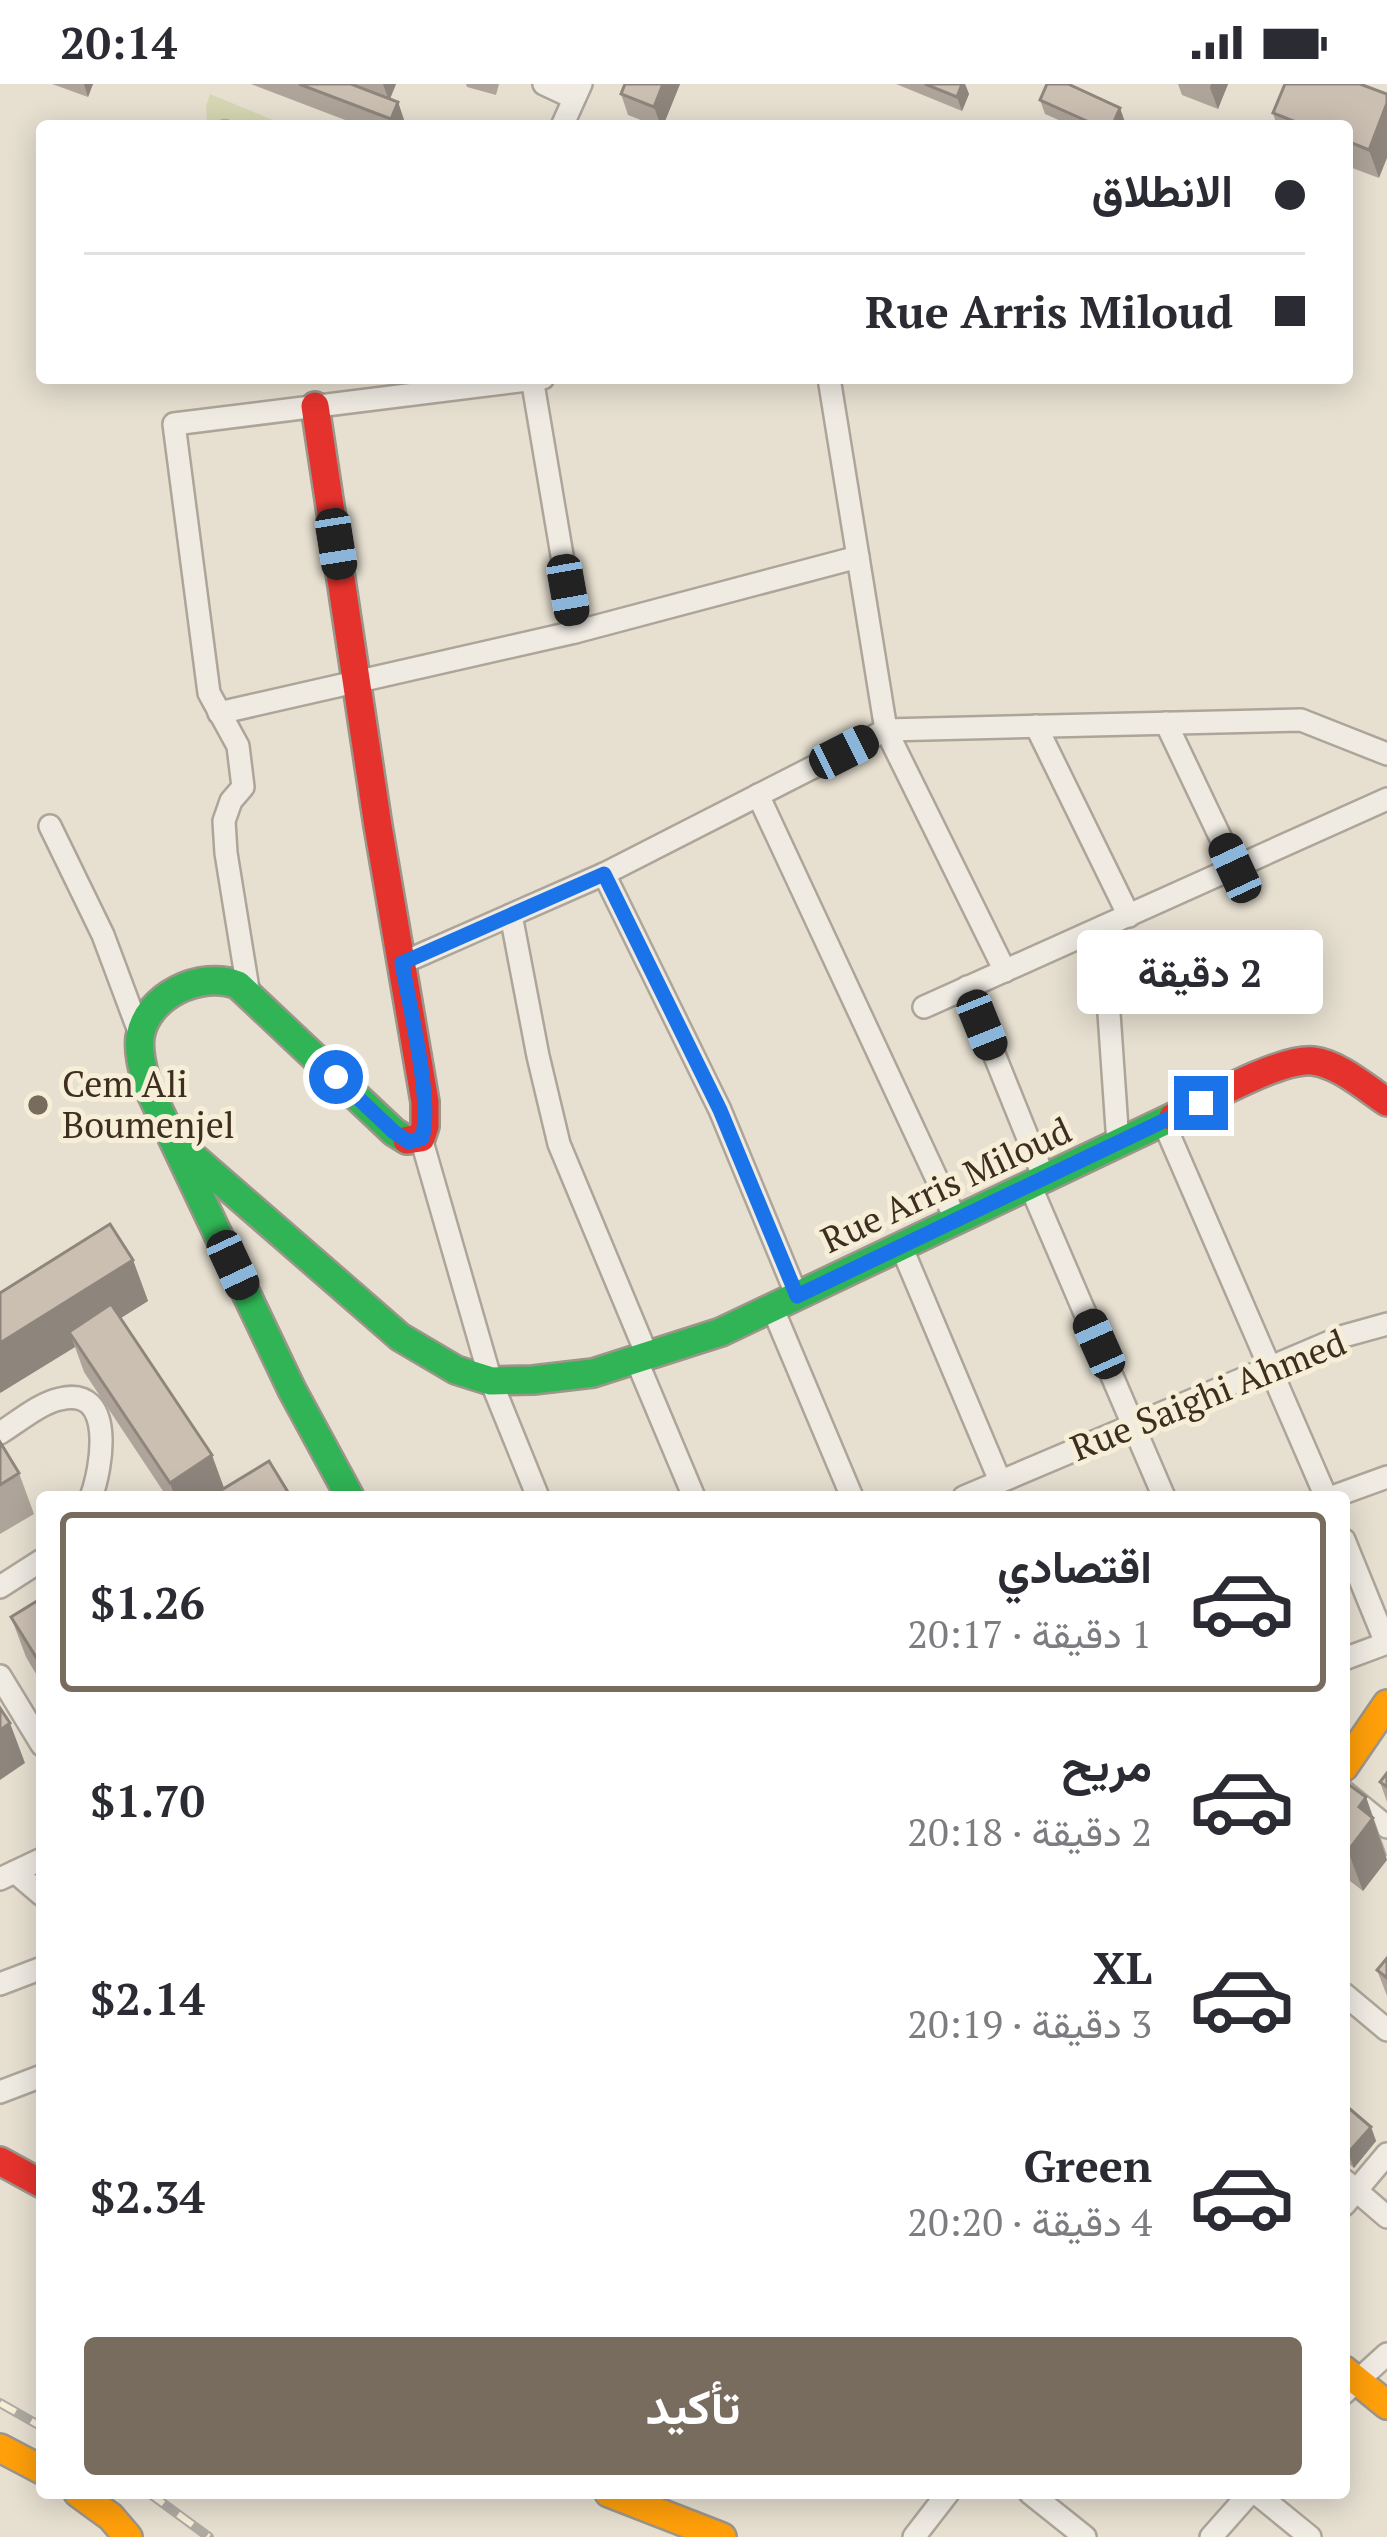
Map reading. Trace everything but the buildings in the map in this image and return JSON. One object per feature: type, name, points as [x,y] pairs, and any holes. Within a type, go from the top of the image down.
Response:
[{"type":"street","points":[[544,84],[578,91],[565,120]]},
{"type":"street","points":[[249,995],[224,821],[230,801],[243,787],[238,746],[209,693],[174,424],[492,384]]},
{"type":"street","points":[[533,384],[575,632]]},
{"type":"street","points":[[831,384],[886,730],[1005,971]]},
{"type":"street","points":[[316,406],[425,1102],[422,1138],[491,1381],[536,1491]]},
{"type":"street","points":[[219,713],[575,632],[858,557]]},
{"type":"street","points":[[402,963],[604,874],[886,730],[1300,720],[1387,754]]},
{"type":"street","points":[[1166,723],[1235,868]]},
{"type":"street","points":[[1036,726],[1129,916]]},
{"type":"street","points":[[758,795],[956,1220]]},
{"type":"street","points":[[924,1007],[1387,799]]},
{"type":"street","points":[[50,826],[104,935],[140,1034],[147,1084],[292,1390],[347,1491]]},
{"type":"street","points":[[604,874],[720,1110],[850,1491]]},
{"type":"street","points":[[511,915],[560,1144],[692,1491]]},
{"type":"street","points":[[1103,927],[1118,1143]]},
{"type":"street","points":[[140,1034],[162,1002],[197,982],[219,978],[238,985],[394,1132],[409,1142],[422,1138]]},
{"type":"street","points":[[967,988],[1037,1181],[1161,1491]]},
{"type":"street","name":"Rue Arris Miloud","points":[[175,1142],[400,1337],[456,1370],[491,1381],[533,1380],[593,1372],[721,1332],[1275,1068],[1312,1061],[1341,1072],[1387,1102]]},
{"type":"street","points":[[1163,1121],[1326,1491]]},
{"type":"street","points":[[901,1246],[1000,1481]]},
{"type":"street","name":"Rue Saighi Ahmed","points":[[978,1491],[1344,1336],[1387,1324]]},
{"type":"street","points":[[0,1432],[56,1399],[83,1400],[94,1409],[103,1432],[93,1491]]},
{"type":"street","points":[[1346,1491],[1387,1477]]},
{"type":"street","points":[[1350,1554],[1387,1643],[1350,1657]]},
{"type":"street","points":[[0,1587],[36,1564]]},
{"type":"street","points":[[0,1676],[36,1729]]},
{"type":"street","points":[[1350,1758],[1387,1704]]},
{"type":"street","points":[[1350,1797],[1387,1827]]},
{"type":"street","points":[[8,1875],[36,1862]]},
{"type":"street","points":[[8,1875],[36,1891]]},
{"type":"street","points":[[0,1984],[36,1970]]},
{"type":"street","points":[[1350,1997],[1382,2016]]},
{"type":"street","points":[[0,2092],[36,2078]]},
{"type":"street","points":[[1350,2190],[1387,2154]]},
{"type":"street","points":[[0,2161],[36,2163]]},
{"type":"street","points":[[0,2161],[36,2180]]},
{"type":"street","points":[[1350,2193],[1387,2217]]},
{"type":"street","points":[[1350,2380],[1387,2354]]},
{"type":"street","points":[[1350,2382],[1387,2405]]},
{"type":"street","points":[[0,2447],[36,2467]]},
{"type":"street","points":[[86,2499],[128,2537]]},
{"type":"street","points":[[624,2499],[722,2537]]},
{"type":"street","points":[[914,2537],[944,2499]]},
{"type":"street","points":[[1038,2499],[1085,2537]]},
{"type":"street","points":[[1211,2537],[1247,2499]]},
{"type":"street","points":[[1261,2499],[1310,2537]]},
{"type":"green space","points":[[210,94],[273,120],[207,120]]},
{"type":"railway","points":[[0,2403],[36,2424]]},
{"type":"railway","points":[[157,2499],[209,2537]]},
{"type":"traffic: fast","points":[[347,1491],[292,1390],[147,1085],[140,1049],[144,1022],[164,999],[192,984],[223,981],[238,985],[407,1140]]},
{"type":"traffic: fast","points":[[184,1149],[400,1337],[456,1370],[491,1381],[533,1380],[593,1373],[721,1332],[1173,1117]]},
{"type":"traffic: slow","points":[[1350,1758],[1387,1704]]},
{"type":"traffic: slow","points":[[1350,2375],[1387,2405]]},
{"type":"traffic: slow","points":[[0,2448],[36,2467]]},
{"type":"traffic: slow","points":[[86,2499],[128,2537]]},
{"type":"traffic: slow","points":[[624,2499],[722,2537]]},
{"type":"traffic: jam","points":[[315,406],[425,1102],[421,1138],[407,1140]]},
{"type":"traffic: jam","points":[[1173,1117],[1281,1066],[1313,1061],[1352,1077],[1387,1102]]},
{"type":"traffic: jam","points":[[0,2161],[36,2181]]},
{"type":"place","name":"Cem Ali Boumenjel","points":[[38,1105]]},
{"type":"route","points":[[336,1077],[394,1132],[409,1142],[422,1138],[425,1102],[402,963],[604,874],[720,1110],[797,1296],[1201,1103]]}]
